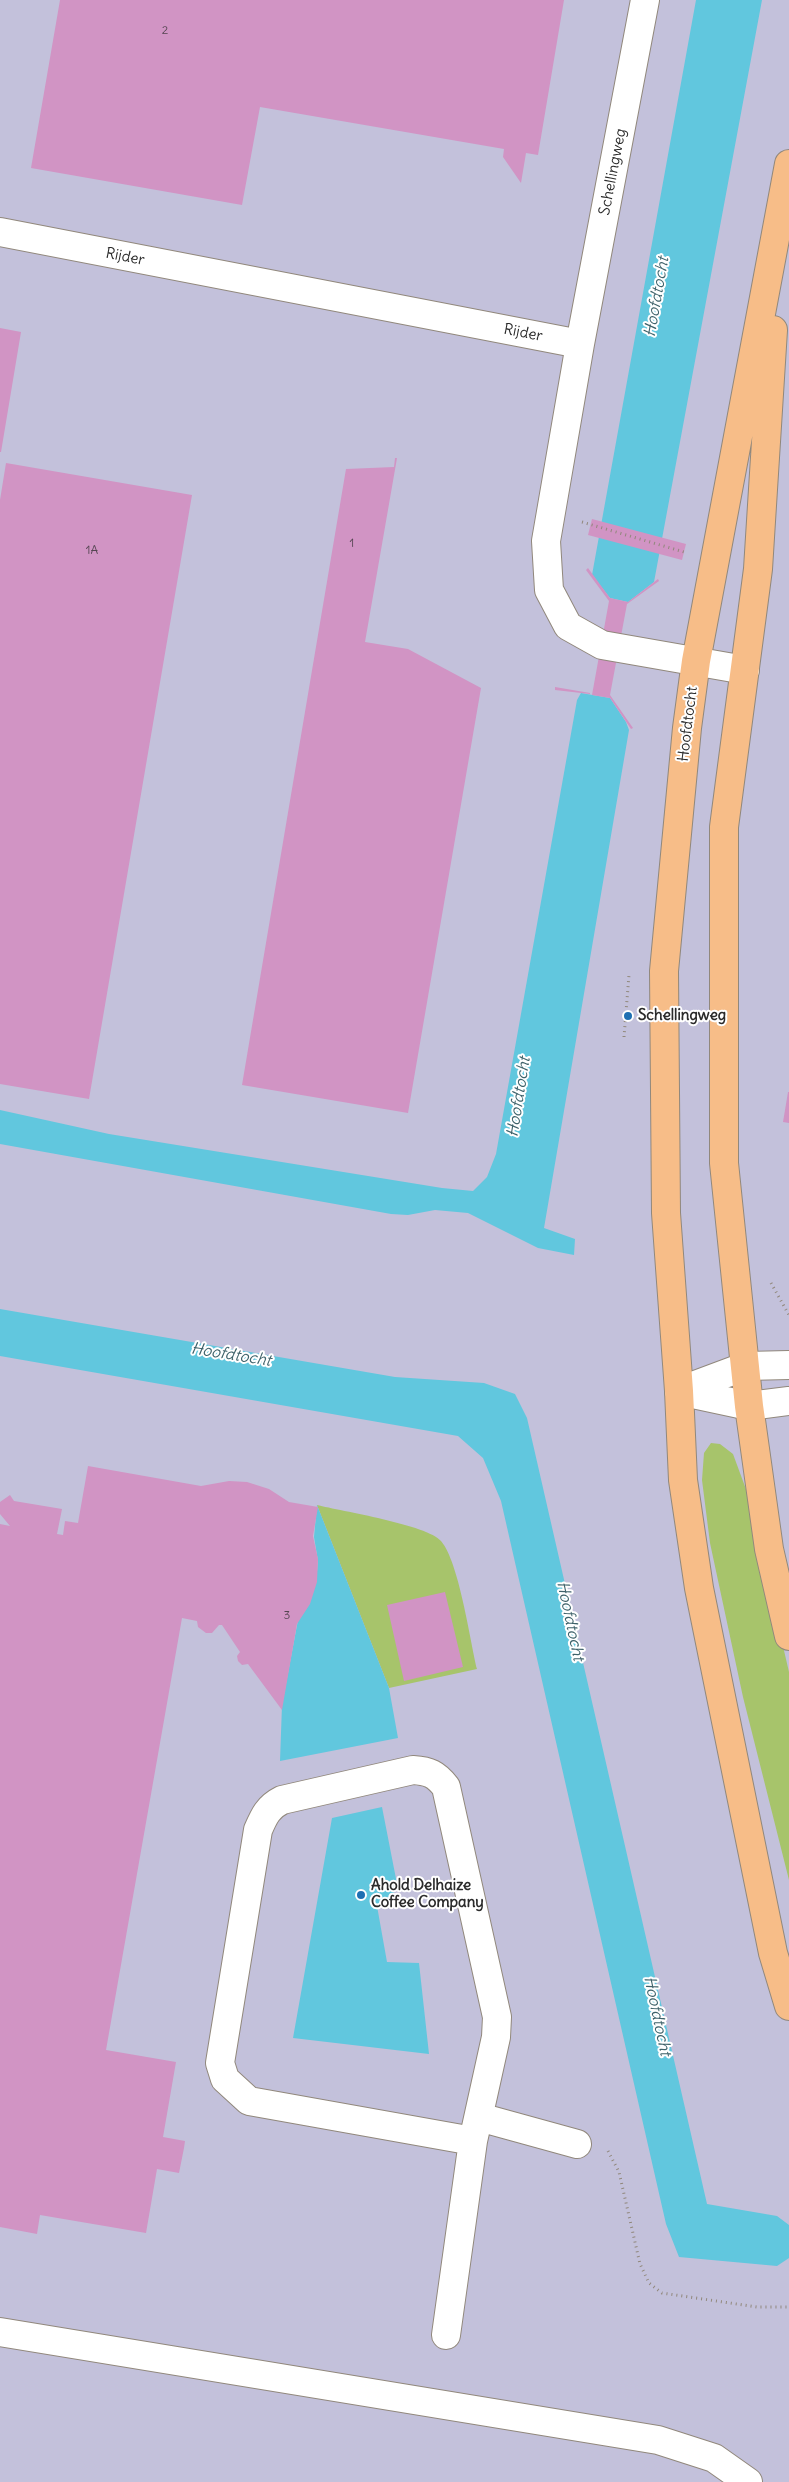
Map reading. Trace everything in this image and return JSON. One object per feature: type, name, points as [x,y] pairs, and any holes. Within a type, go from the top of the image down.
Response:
[{"type":"main road","name":"Hoofdtocht","points":[[789,164],[696,661],[687,728],[664,971],[666,1213],[679,1391],[683,1480],[699,1588],[773,1953],[789,2006]]},
{"type":"main road","name":"Hoofdtocht","points":[[780,216],[758,569],[724,826],[724,1163],[749,1406],[769,1549],[789,1636]]},
{"type":"street","name":"Schellingweg","points":[[580,344],[645,0]]},
{"type":"street","name":"Rijder","points":[[0,232],[580,344]]},
{"type":"street","points":[[580,344],[546,541],[549,590],[568,626],[602,645],[745,670]]},
{"type":"street","points":[[679,1391],[746,1366],[789,1365]]},
{"type":"street","points":[[679,1391],[749,1406],[789,1401]]},
{"type":"street","points":[[446,2335],[476,2129],[496,2037],[497,2017],[446,1787],[438,1777],[427,1771],[413,1770],[282,1800],[271,1806],[258,1830],[220,2063],[225,2079],[249,2101],[476,2129],[577,2144]]},
{"type":"street","points":[[0,2332],[658,2440],[714,2458],[748,2482]]},
{"type":"path","points":[[590,526],[684,552]]},
{"type":"path","points":[[769,1280],[789,1315]]},
{"type":"path","points":[[577,2144],[599,2142],[611,2154],[619,2172],[640,2264],[649,2283],[662,2294],[757,2307],[789,2307]]},
{"type":"shaded area","points":[[0,0],[789,0],[789,2482],[0,2482]]},
{"type":"green space","points":[[711,1443],[720,1444],[733,1454],[747,1492],[789,1672],[789,1880],[743,1697],[710,1543],[702,1480],[704,1453]]},
{"type":"green space","points":[[317,1505],[420,1529],[441,1541],[447,1551],[458,1583],[477,1669],[389,1688]]},
{"type":"water","points":[[696,0],[762,0],[654,582],[628,602],[610,598],[592,575]]},
{"type":"water","points":[[581,693],[610,698],[626,722],[629,730],[544,1228],[575,1239],[574,1255],[538,1248],[468,1213],[435,1210],[408,1215],[391,1214],[0,1144],[0,1110],[109,1134],[442,1188],[473,1191],[487,1177],[496,1154],[577,700]]},
{"type":"water","points":[[0,1309],[395,1377],[484,1383],[515,1394],[527,1418],[707,2204],[777,2216],[789,2225],[789,2258],[777,2266],[679,2257],[666,2224],[501,1501],[483,1458],[458,1436],[0,1356]]},
{"type":"water","points":[[317,1505],[389,1688],[398,1738],[280,1761],[282,1705],[298,1620],[316,1582],[318,1561],[314,1537]]},
{"type":"water","points":[[382,1807],[398,1889],[377,1906],[387,1962],[419,1963],[429,2054],[293,2038],[332,1818]]},
{"type":"building","points":[[60,0],[564,0],[538,155],[526,153],[521,183],[503,157],[504,149],[260,107],[242,205],[31,168]]},
{"type":"building","points":[[0,328],[21,332],[1,452],[0,452]]},
{"type":"building","points":[[395,458],[397,458],[365,642],[408,649],[481,688],[408,1113],[242,1085],[346,469],[394,467]]},
{"type":"building","points":[[6,463],[192,495],[89,1099],[0,1084],[0,500]]},
{"type":"building","points":[[592,519],[686,544],[682,560],[588,535]]},
{"type":"building","points":[[588,568],[610,598],[628,602],[658,579],[659,581],[627,604],[610,695],[633,728],[631,729],[610,698],[592,695],[609,601],[586,570]]},
{"type":"building","points":[[555,687],[590,693],[590,694],[555,690]]},
{"type":"building","points":[[789,1092],[789,1123],[783,1122]]},
{"type":"building","points":[[88,1466],[201,1486],[229,1481],[247,1482],[269,1489],[289,1502],[318,1507],[313,1536],[318,1559],[317,1582],[310,1604],[297,1624],[282,1710],[248,1664],[242,1665],[238,1661],[237,1656],[240,1652],[222,1625],[219,1625],[212,1633],[206,1633],[198,1627],[197,1621],[182,1618],[106,2050],[176,2062],[163,2137],[185,2141],[179,2173],[157,2169],[146,2233],[40,2215],[37,2234],[0,2227],[0,1524],[10,1526],[0,1514],[0,1502],[10,1495],[14,1501],[62,1509],[57,1534],[63,1535],[65,1521],[78,1523]]},
{"type":"building","points":[[445,1592],[463,1667],[404,1681],[387,1605]]},
{"type":"place","name":"Schellingweg","points":[[628,1016]]},
{"type":"place","name":"Ahold Delhaize Coffee Company","points":[[361,1895]]}]
